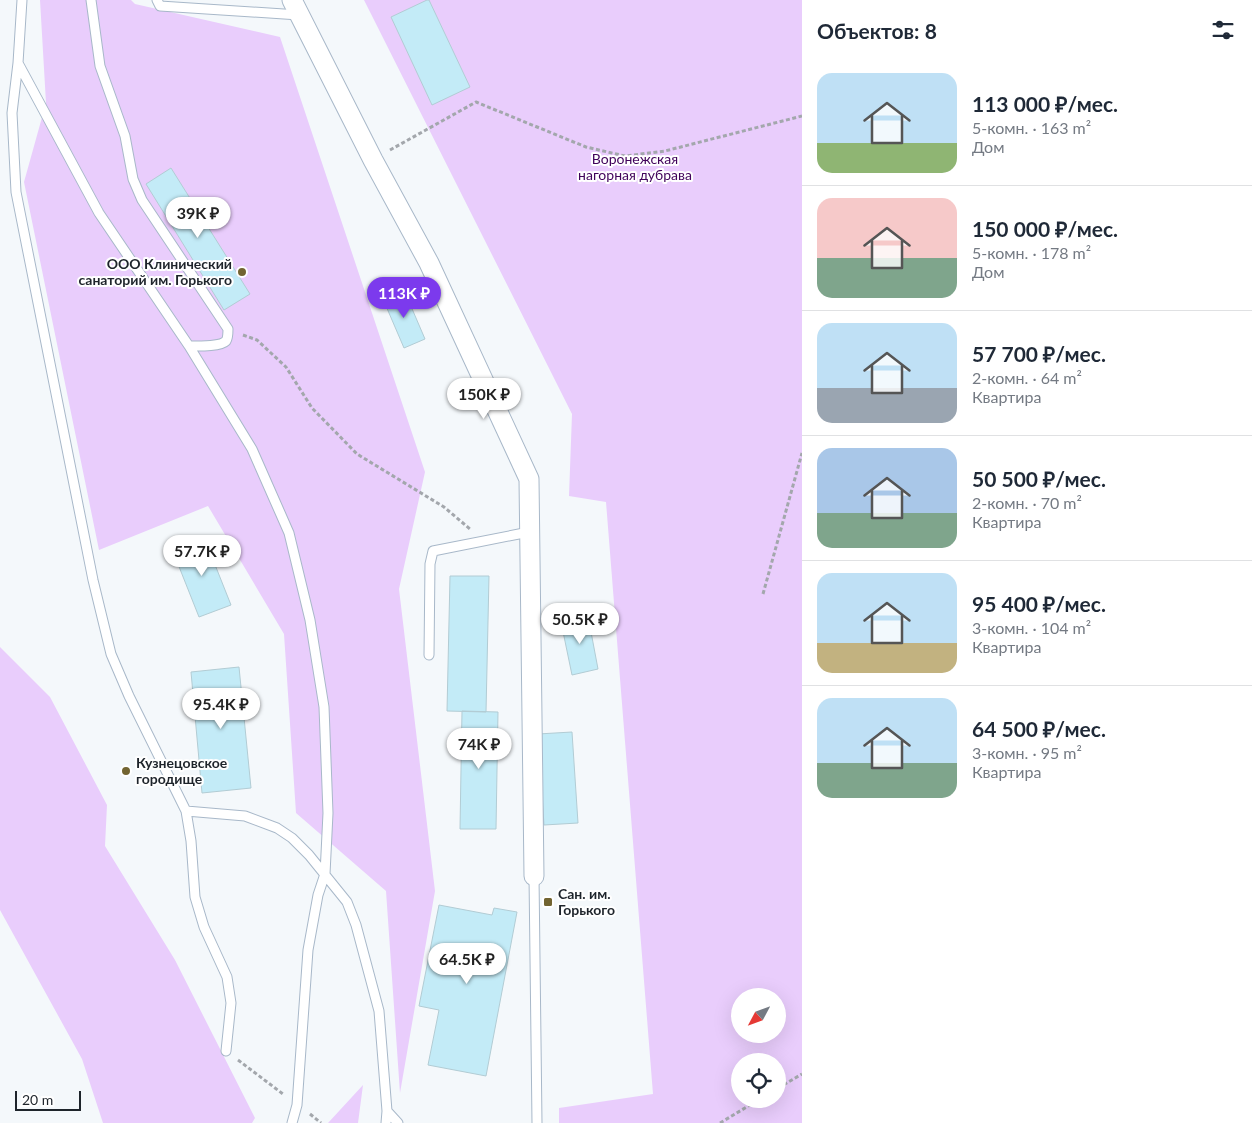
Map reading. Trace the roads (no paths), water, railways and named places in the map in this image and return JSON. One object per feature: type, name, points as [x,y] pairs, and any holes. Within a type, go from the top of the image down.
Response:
[{"type":"street","points":[[295,8],[373,160],[429,263],[530,479],[529,532],[534,876]]},
{"type":"lane","points":[[22,0],[18,63],[12,113],[16,192],[93,580],[111,654],[129,696],[186,812],[191,841],[195,897],[204,927],[227,977],[230,1003],[226,1051]]},
{"type":"lane","points":[[91,0],[100,66],[124,136],[136,186],[142,200],[228,329],[228,338],[220,345],[189,346]]},
{"type":"lane","points":[[157,0],[160,6],[295,8]]},
{"type":"lane","points":[[18,63],[99,213],[189,346],[252,450],[289,533],[310,620],[324,707],[328,812],[325,874],[318,895],[308,950],[297,1105],[292,1123]]},
{"type":"lane","points":[[429,655],[430,564],[433,550],[529,532]]},
{"type":"lane","points":[[186,812],[245,816],[277,828],[292,838],[310,855],[347,902],[356,925],[379,1011],[387,1111],[386,1123]]},
{"type":"lane","points":[[534,876],[537,1123]]},
{"type":"lane","points":[[387,1111],[398,1123]]},
{"type":"place","name":"ООО Клинический санаторий им. Горького","points":[[242,272]]},
{"type":"place","name":"Кузнецовское городище","points":[[126,771]]},
{"type":"place","name":"Сан. им. Горького","points":[[548,902]]},
{"type":"park label","name":"Воронежская нагорная дубрава","points":[[635,168]]}]
